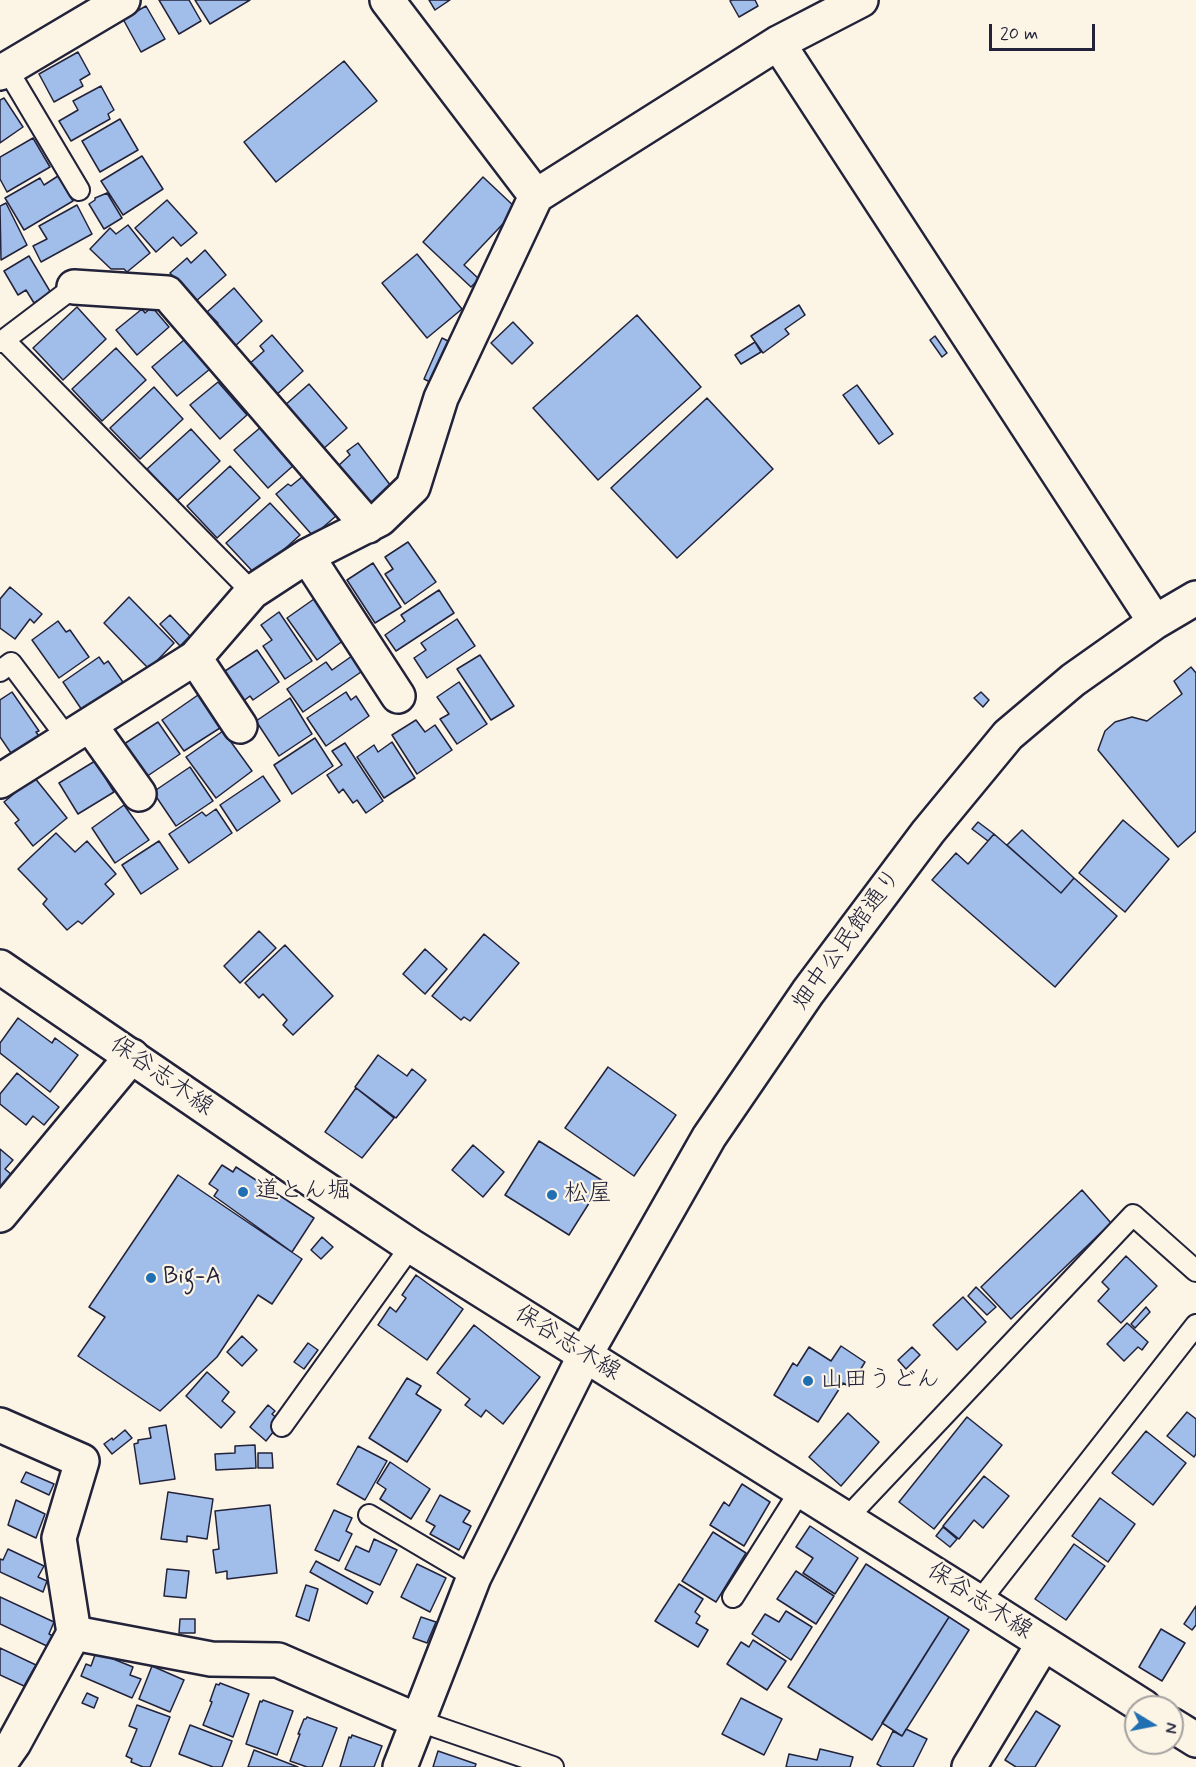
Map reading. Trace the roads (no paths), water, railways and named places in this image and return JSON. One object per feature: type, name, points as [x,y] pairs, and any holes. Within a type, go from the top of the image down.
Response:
[{"type":"street","points":[[3,71],[123,0]]},
{"type":"street","points":[[387,0],[537,196]]},
{"type":"street","points":[[0,781],[195,658],[252,592],[307,556],[381,519],[412,487],[441,398],[537,196],[778,43],[861,0]]},
{"type":"street","points":[[778,43],[1155,622]]},
{"type":"street","points":[[74,287],[167,293],[368,526]]},
{"type":"street","points":[[307,556],[398,696]]},
{"type":"street","name":"畑中公民館通り","points":[[400,1767],[416,1720],[474,1577],[585,1355],[709,1137],[808,992],[928,832],[1008,735],[1073,680],[1155,622],[1196,598]]},
{"type":"street","points":[[195,658],[240,726]]},
{"type":"street","points":[[79,732],[139,794]]},
{"type":"street","name":"保谷志木線","points":[[0,967],[411,1246],[1125,1695]]},
{"type":"street","points":[[0,1215],[132,1056]]},
{"type":"street","points":[[0,1425],[82,1461],[59,1538],[74,1633],[4,1748]]},
{"type":"street","points":[[74,1633],[211,1659],[278,1660],[416,1720]]},
{"type":"street","points":[[969,1767],[1043,1644]]},
{"type":"lane","points":[[3,71],[79,190]]},
{"type":"lane","points":[[74,287],[2,341],[252,592]]},
{"type":"lane","points":[[0,671],[11,663],[79,732]]},
{"type":"lane","points":[[846,1519],[1132,1215],[1196,1272]]},
{"type":"lane","points":[[282,1426],[411,1246]]},
{"type":"lane","points":[[979,1602],[1196,1325]]},
{"type":"lane","points":[[733,1597],[800,1491]]},
{"type":"lane","points":[[369,1515],[474,1577]]},
{"type":"lane","points":[[416,1720],[553,1767]]},
{"type":"place","name":"道とん堀","points":[[243,1192]]},
{"type":"place","name":"松屋","points":[[552,1195]]},
{"type":"place","name":"Big-A","points":[[151,1278]]},
{"type":"place","name":"山田うどん","points":[[808,1381]]}]
